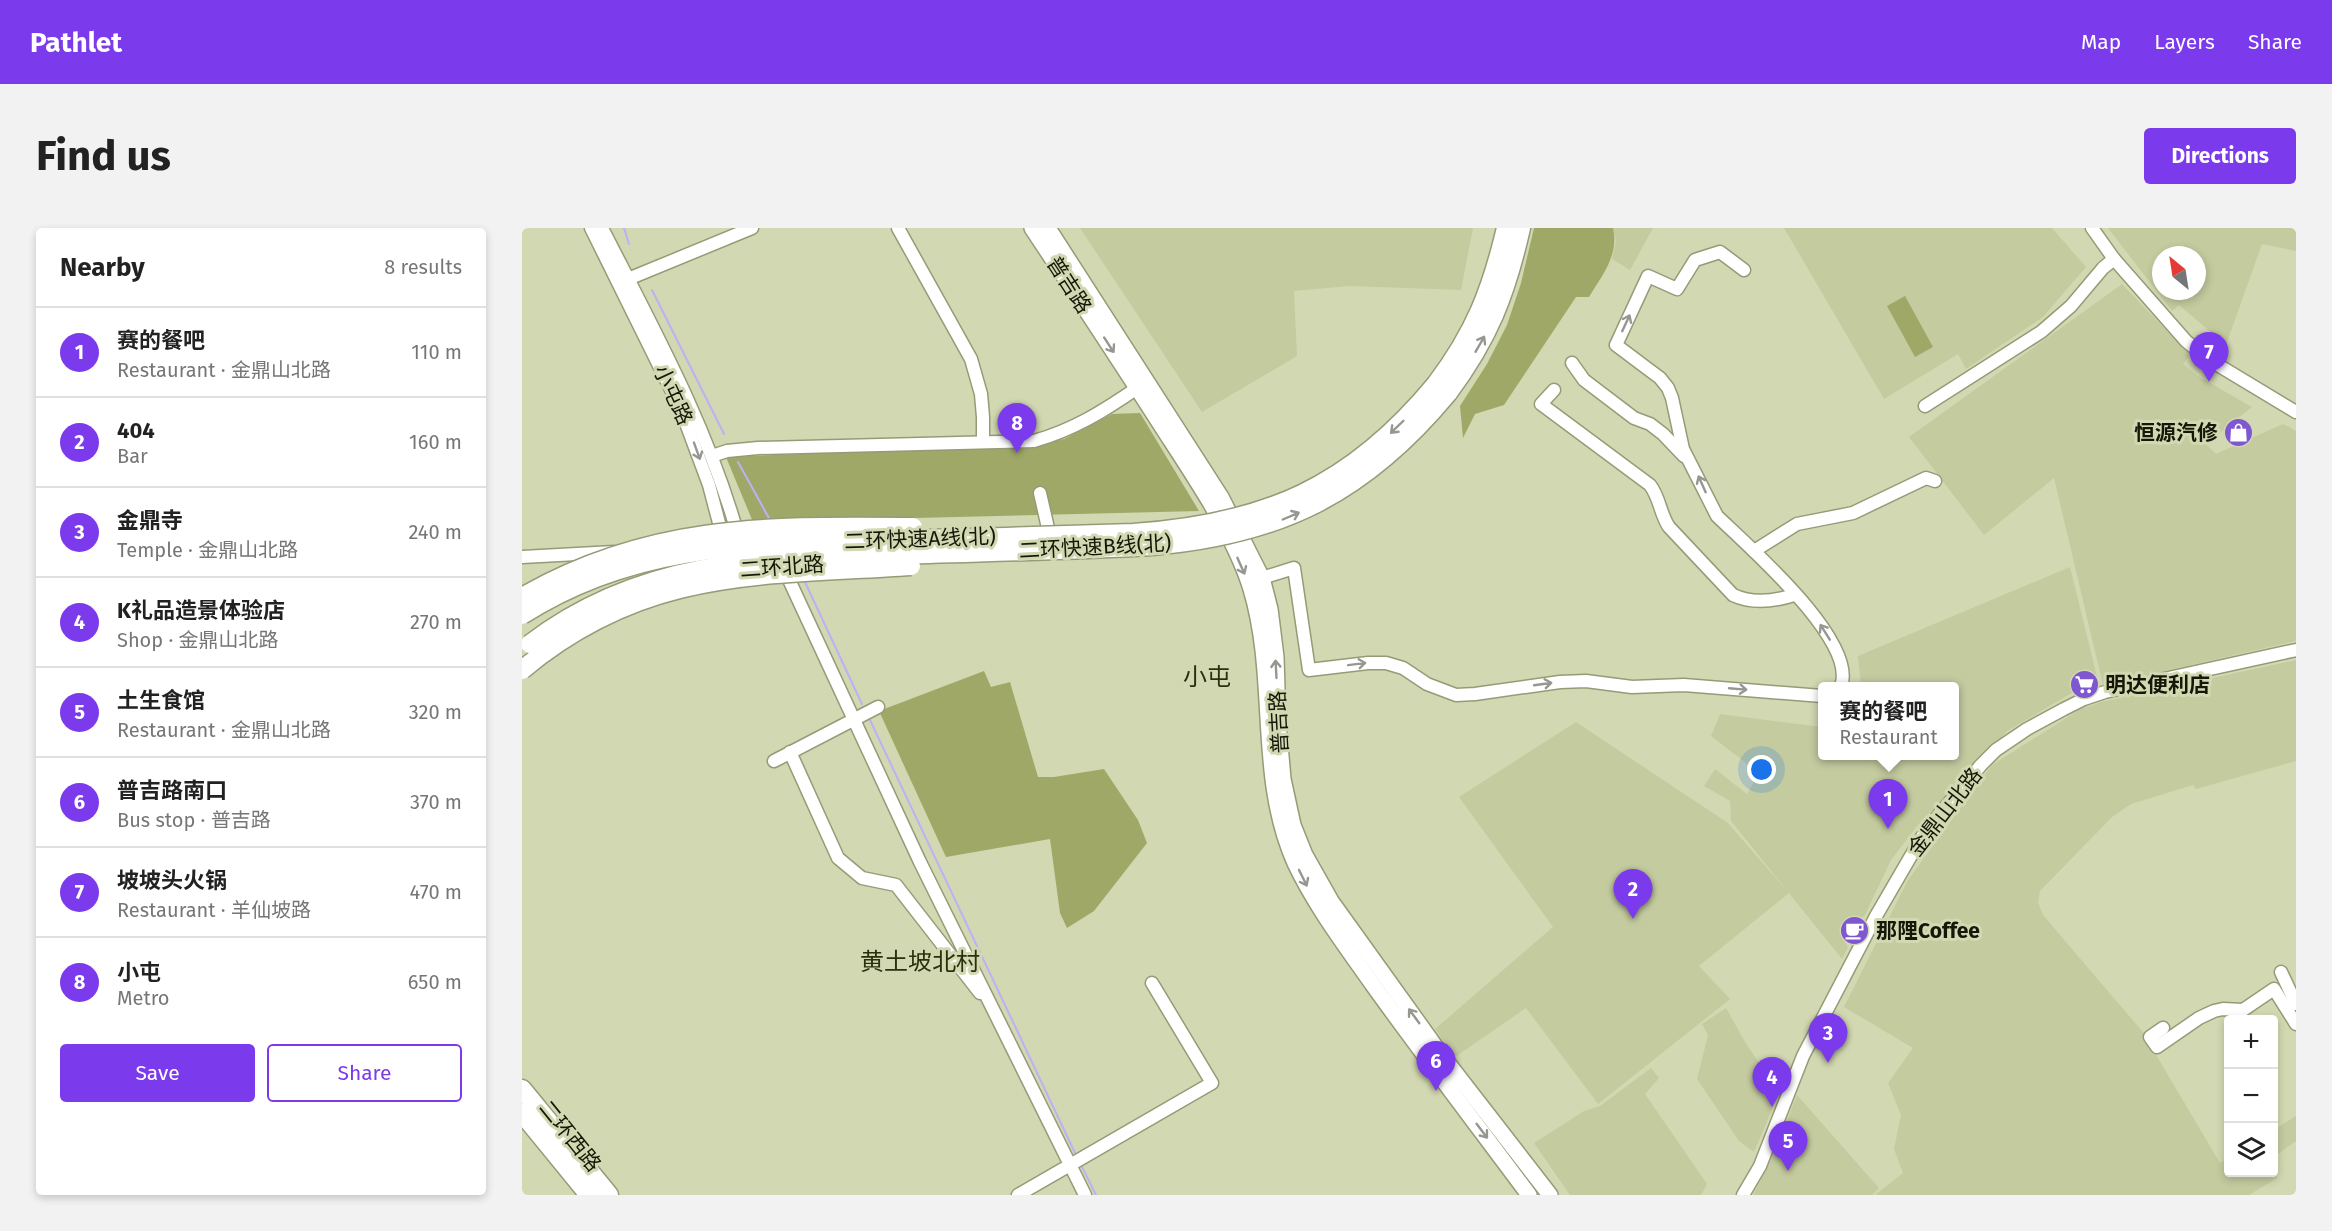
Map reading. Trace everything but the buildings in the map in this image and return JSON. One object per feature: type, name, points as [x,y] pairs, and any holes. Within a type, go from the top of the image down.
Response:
[{"type":"highway","points":[[1442,388],[1479,314],[1494,277],[1506,228]]},
{"type":"highway","name":"二环快速B线(北)","points":[[526,647],[573,615],[618,593],[663,577],[726,564],[793,558],[1152,539],[1204,540],[1249,531],[1285,519],[1347,487],[1384,459],[1420,425],[1442,388],[1472,358],[1493,321],[1508,281],[1521,228]]},
{"type":"highway","points":[[522,597],[571,571],[615,554],[663,541],[727,532],[843,527],[1152,539]]},
{"type":"highway","points":[[522,670],[561,639],[601,617],[649,597],[707,582],[776,573],[923,565],[1152,539]]},
{"type":"highway","name":"二环快速A线(北)","points":[[522,615],[561,592],[611,571],[647,560],[706,549],[776,543],[1152,539]]},
{"type":"highway","points":[[522,1089],[609,1195]]},
{"type":"highway","points":[[522,1113],[589,1195]]},
{"type":"main road","name":"普吉路","points":[[1032,228],[1196,479],[1223,514],[1237,542],[1262,578],[1270,609],[1276,657],[1283,779],[1293,825],[1305,855],[1331,901],[1440,1053],[1550,1195]]},
{"type":"main road","name":"普吉路","points":[[1048,228],[1221,497],[1223,514]]},
{"type":"main road","name":"二环北路","points":[[522,624],[587,584],[623,568],[680,550],[727,542],[801,535],[1151,524],[1223,514]]},
{"type":"main road","name":"二环北路","points":[[522,662],[568,628],[617,603],[669,584],[730,571],[782,566],[1134,555],[1188,550],[1237,542]]},
{"type":"main road","name":"普吉路","points":[[1237,542],[1258,614],[1271,773],[1281,823],[1294,861],[1319,909],[1529,1195]]},
{"type":"main road","name":"二环西路","points":[[522,1077],[618,1195]]},
{"type":"main road","name":"二环西路","points":[[522,1125],[580,1195]]},
{"type":"street","name":"小屯路","points":[[591,228],[681,410],[727,542],[746,569]]},
{"type":"street","name":"小屯路","points":[[602,228],[692,410],[712,456],[730,571]]},
{"type":"street","points":[[628,279],[752,228]]},
{"type":"street","points":[[898,228],[971,359],[981,394],[984,417],[983,442]]},
{"type":"street","points":[[2092,228],[2114,259],[2186,341],[2208,359],[2296,412]]},
{"type":"street","points":[[1744,270],[1720,252],[1695,260],[1677,289],[1648,276],[1616,345],[1660,378],[1668,388],[1680,437],[1688,458],[1718,516],[1783,578],[1794,595],[1816,619],[1839,657],[1841,682]]},
{"type":"street","points":[[1925,406],[2041,332],[2071,306],[2103,268],[2114,259]]},
{"type":"street","points":[[1572,363],[1584,380],[1634,418],[1650,424],[1688,458]]},
{"type":"street","points":[[712,456],[727,451],[758,448],[1034,441],[1056,435],[1102,412],[1137,388]]},
{"type":"street","points":[[1554,390],[1541,404],[1650,485],[1656,492],[1664,519],[1669,527],[1733,595],[1739,598],[1772,602],[1794,595]]},
{"type":"street","points":[[1754,551],[1797,524],[1852,513],[1926,478],[1935,481]]},
{"type":"street","points":[[1040,493],[1048,528]]},
{"type":"street","points":[[525,557],[727,542]]},
{"type":"street","points":[[525,557],[544,561],[556,574],[559,590],[553,603]]},
{"type":"street","points":[[782,566],[955,933],[1075,1163],[1085,1195]]},
{"type":"street","points":[[1262,578],[1294,568],[1309,670],[1386,663],[1403,668],[1427,684],[1456,695],[1586,681],[1632,687],[1684,685],[1818,696]]},
{"type":"street","name":"金鼎山北路","points":[[1743,1195],[1760,1166],[1803,1056],[1905,863],[1926,830],[1996,750],[2027,729],[2084,699],[2105,692],[2296,650]]},
{"type":"street","points":[[774,761],[878,707]]},
{"type":"street","points":[[790,752],[838,858],[862,878],[896,885],[990,1005]]},
{"type":"street","points":[[941,944],[955,933]]},
{"type":"street","points":[[2281,972],[2296,1004]]},
{"type":"street","points":[[1018,1195],[1212,1083],[1152,983]]},
{"type":"street","points":[[2163,1028],[2150,1037],[2157,1047],[2206,1015],[2223,1009],[2243,1010],[2274,989],[2296,1024]]},
{"type":"shaded area","points":[[1080,228],[1473,228],[1461,290],[1349,286],[1294,291],[1297,356],[1202,412]]},
{"type":"shaded area","points":[[1534,228],[1613,228],[1612,256],[1589,297],[1576,297],[1504,405],[1475,414],[1463,438],[1460,406],[1487,364],[1507,325],[1521,283]]},
{"type":"shaded area","points":[[1613,228],[1653,228],[1630,270],[1612,259],[1616,241]]},
{"type":"shaded area","points":[[1784,228],[2052,228],[2086,267],[2043,317],[1966,369],[1958,354],[1884,399]]},
{"type":"shaded area","points":[[2108,228],[2296,228],[2296,251],[2262,244],[2226,345],[2179,305],[2172,311],[2164,300],[2206,300],[2206,246],[2152,246],[2152,285]]},
{"type":"shaded area","points":[[2122,284],[2190,355],[2183,364],[2196,375],[2252,407],[2206,444],[2216,454],[2283,424],[2296,431],[2296,641],[2103,685],[2054,478],[1984,535],[1909,437]]},
{"type":"shaded area","points":[[1905,296],[1933,347],[1915,357],[1887,306]]},
{"type":"shaded area","points":[[1140,413],[1199,511],[753,522],[726,457],[954,448],[1021,449],[1064,439],[1112,414]]},
{"type":"shaded area","points":[[2070,567],[2098,681],[2077,690],[2007,731],[1936,813],[1932,810],[1917,826],[1891,860],[1865,915],[1842,937],[1848,947],[1842,959],[1731,821],[1730,801],[1704,786],[1715,769],[1747,794],[1759,773],[1711,736],[1720,714],[1818,726],[1818,760],[1959,760],[1959,682],[1861,682],[1858,656]]},
{"type":"shaded area","points":[[2296,660],[2296,761],[2196,789],[2193,785],[2131,804],[2112,817],[2040,891],[2038,902],[2043,915],[2142,1031],[2220,1163],[2224,1161],[2224,1177],[2277,1178],[2249,1195],[1875,1195],[1903,1173],[1894,1149],[1901,1115],[1888,1083],[1913,1048],[1844,1007],[1908,880],[1992,765],[2079,710],[2101,702]]},
{"type":"shaded area","points":[[984,671],[991,687],[1010,682],[1038,777],[1054,777],[1104,769],[1138,820],[1147,843],[1094,911],[1067,928],[1060,913],[1050,839],[946,857],[879,711]]},
{"type":"shaded area","points":[[1576,722],[1728,823],[1789,893],[1699,966],[1730,999],[1598,1104],[1526,1008],[1455,1057],[1435,1029],[1553,927],[1459,797]]},
{"type":"shaded area","points":[[1726,1008],[1745,1042],[1779,1093],[1754,1152],[1739,1141],[1697,1079],[1708,1035],[1702,1024]]},
{"type":"shaded area","points":[[1651,1068],[1659,1078],[1645,1094],[1707,1184],[1701,1195],[1570,1195],[1534,1143],[1584,1111],[1600,1106]]},
{"type":"shaded area","points":[[1797,1095],[1879,1188],[1872,1195],[1753,1195],[1775,1152]]},
{"type":"shaded area","points":[[2296,1116],[2296,1141],[2278,1154],[2278,1127]]},
{"type":"waterway","points":[[624,228],[629,244]]},
{"type":"waterway","points":[[652,290],[724,434]]},
{"type":"waterway","points":[[738,462],[770,520]]},
{"type":"waterway","points":[[804,580],[862,704]]},
{"type":"waterway","points":[[869,718],[1076,1155]]},
{"type":"waterway","points":[[1080,1163],[1096,1195]]},
{"type":"place","name":"坡坡头火锅","points":[[2209,382]]},
{"type":"place","name":"恒源汽修","points":[[2239,433]]},
{"type":"place","name":"小屯","points":[[1017,453]]},
{"type":"place","name":"明达便利店","points":[[2084,685]]},
{"type":"place","name":"赛的餐吧","points":[[1888,829]]},
{"type":"place","name":"404","points":[[1633,919]]},
{"type":"place","name":"那䧉Coffee","points":[[1855,931]]},
{"type":"place","name":"金鼎寺","points":[[1828,1063]]},
{"type":"place","name":"普吉路南口","points":[[1436,1091]]},
{"type":"place","name":"K礼品造景体验店","points":[[1772,1107]]},
{"type":"place","name":"土生食馆","points":[[1788,1171]]},
{"type":"district","name":"小屯","points":[[1207,677]]},
{"type":"district","name":"黄土坡北村","points":[[920,962]]}]
